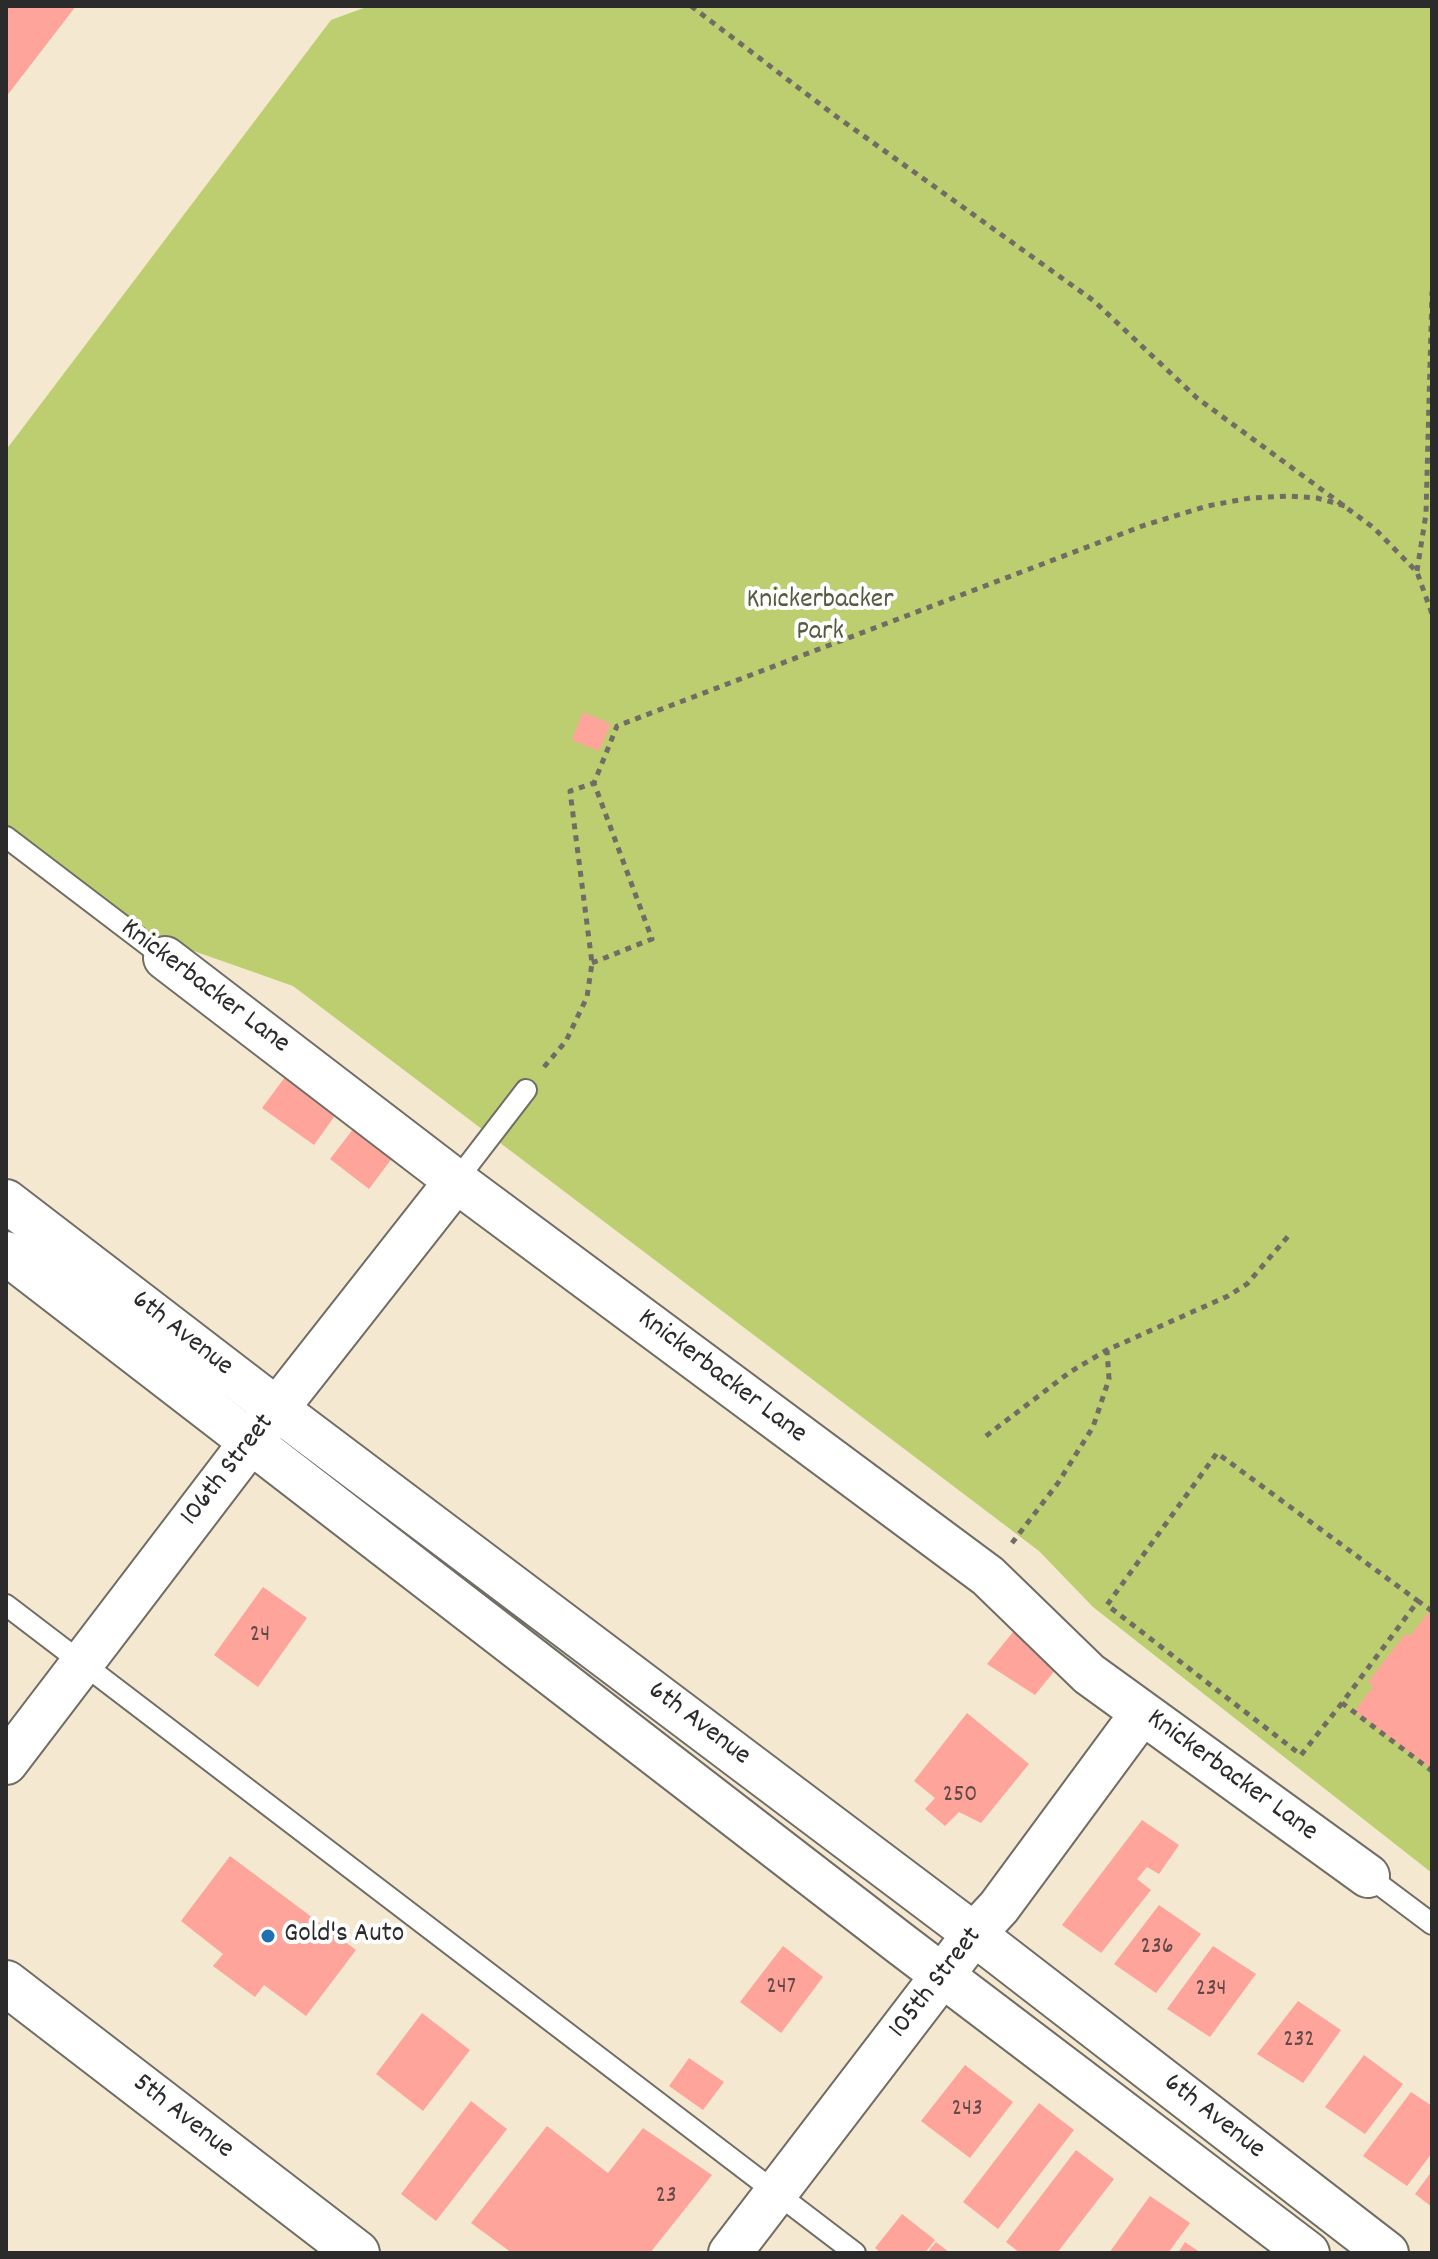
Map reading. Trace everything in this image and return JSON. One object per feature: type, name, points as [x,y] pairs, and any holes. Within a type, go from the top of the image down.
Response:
[{"type":"street","name":"Knickerbacker Lane","points":[[165,958],[456,1181],[988,1576],[1089,1674],[1368,1876]]},
{"type":"street","name":"106th Street","points":[[6,1763],[250,1443],[456,1181]]},
{"type":"street","name":"6th Avenue","points":[[6,1201],[974,1934],[1387,2253]]},
{"type":"street","name":"6th Avenue","points":[[6,1253],[942,1976],[1308,2253]]},
{"type":"street","name":"105th Street","points":[[730,2253],[974,1934],[999,1907],[1142,1713]]},
{"type":"street","name":"5th Avenue","points":[[6,1983],[357,2253]]},
{"type":"lane","name":"Knickerbacker Lane","points":[[6,837],[165,958]]},
{"type":"lane","points":[[456,1181],[526,1090]]},
{"type":"lane","points":[[6,1605],[855,2253]]},
{"type":"lane","name":"Knickerbacker Lane","points":[[1368,1876],[1432,1924]]},
{"type":"path","points":[[691,6],[833,114],[1094,301],[1197,398],[1374,528],[1417,572],[1432,614]]},
{"type":"path","points":[[1417,572],[1426,514],[1432,291]]},
{"type":"path","points":[[592,963],[652,939],[594,783],[617,726],[1115,535],[1207,506],[1250,498],[1289,496],[1317,498],[1345,506]]},
{"type":"path","points":[[526,1090],[566,1041],[587,997],[592,963],[570,791],[594,783]]},
{"type":"path","points":[[986,1436],[1070,1372],[1107,1350],[1228,1296],[1247,1284],[1290,1234]]},
{"type":"path","points":[[988,1576],[1058,1483],[1093,1427],[1109,1379],[1107,1350]]},
{"type":"path","points":[[1418,1601],[1301,1755],[1107,1605],[1217,1453],[1432,1611]]},
{"type":"path","points":[[1342,1703],[1432,1771]]},
{"type":"green space","name":"Knickerbacker Park","points":[[369,6],[1432,6],[1432,1873],[1093,1607],[1039,1551],[293,986],[154,937],[6,825],[6,450],[331,20]]},
{"type":"building","points":[[6,6],[76,6],[6,97]]},
{"type":"building","points":[[583,712],[611,724],[599,751],[572,740]]},
{"type":"building","points":[[288,1073],[339,1110],[314,1145],[262,1108]]},
{"type":"building","points":[[354,1128],[393,1157],[369,1189],[330,1159]]},
{"type":"building","points":[[263,1587],[307,1618],[258,1687],[214,1655]]},
{"type":"building","points":[[1429,1612],[1432,1614],[1432,1769],[1355,1711],[1373,1686],[1368,1682],[1406,1633],[1410,1636]]},
{"type":"building","points":[[1018,1626],[1065,1658],[1035,1695],[987,1664]]},
{"type":"building","points":[[967,1713],[1029,1764],[981,1823],[959,1812],[945,1826],[925,1809],[935,1798],[914,1781]]},
{"type":"building","points":[[1142,1820],[1179,1845],[1159,1874],[1147,1867],[1137,1879],[1151,1890],[1101,1953],[1062,1925]]},
{"type":"building","name":"Gold's Auto","points":[[230,1856],[356,1950],[306,2016],[264,1985],[255,1997],[213,1966],[223,1954],[181,1921]]},
{"type":"building","points":[[1159,1905],[1201,1934],[1156,1993],[1114,1964]]},
{"type":"building","points":[[783,1946],[823,1977],[781,2033],[740,2002]]},
{"type":"building","points":[[1213,1946],[1256,1974],[1210,2037],[1167,2009]]},
{"type":"building","points":[[1298,2001],[1341,2030],[1303,2083],[1257,2054]]},
{"type":"building","points":[[422,2013],[470,2050],[423,2111],[376,2074]]},
{"type":"building","points":[[1364,2055],[1403,2084],[1365,2134],[1325,2107]]},
{"type":"building","points":[[689,2058],[724,2082],[703,2110],[669,2086]]},
{"type":"building","points":[[965,2065],[1013,2102],[970,2158],[921,2121]]},
{"type":"building","points":[[1411,2092],[1432,2106],[1432,2153],[1407,2186],[1363,2156]]},
{"type":"building","points":[[471,2101],[507,2129],[436,2221],[401,2194]]},
{"type":"building","points":[[1039,2103],[1074,2130],[998,2229],[963,2202]]},
{"type":"building","points":[[547,2126],[608,2173],[643,2128],[712,2175],[650,2253],[512,2253],[471,2223]]},
{"type":"building","points":[[1076,2150],[1114,2179],[1057,2253],[1020,2253],[1006,2242]]},
{"type":"building","points":[[1432,2171],[1432,2207],[1415,2194]]},
{"type":"building","points":[[1150,2196],[1190,2223],[1168,2253],[1109,2253]]},
{"type":"building","points":[[902,2214],[935,2240],[925,2253],[881,2253],[875,2248]]},
{"type":"building","points":[[936,2242],[950,2253],[927,2253]]},
{"type":"building","points":[[1185,2242],[1201,2253],[1178,2253]]},
{"type":"place","name":"Gold's Auto","points":[[268,1936]]}]
